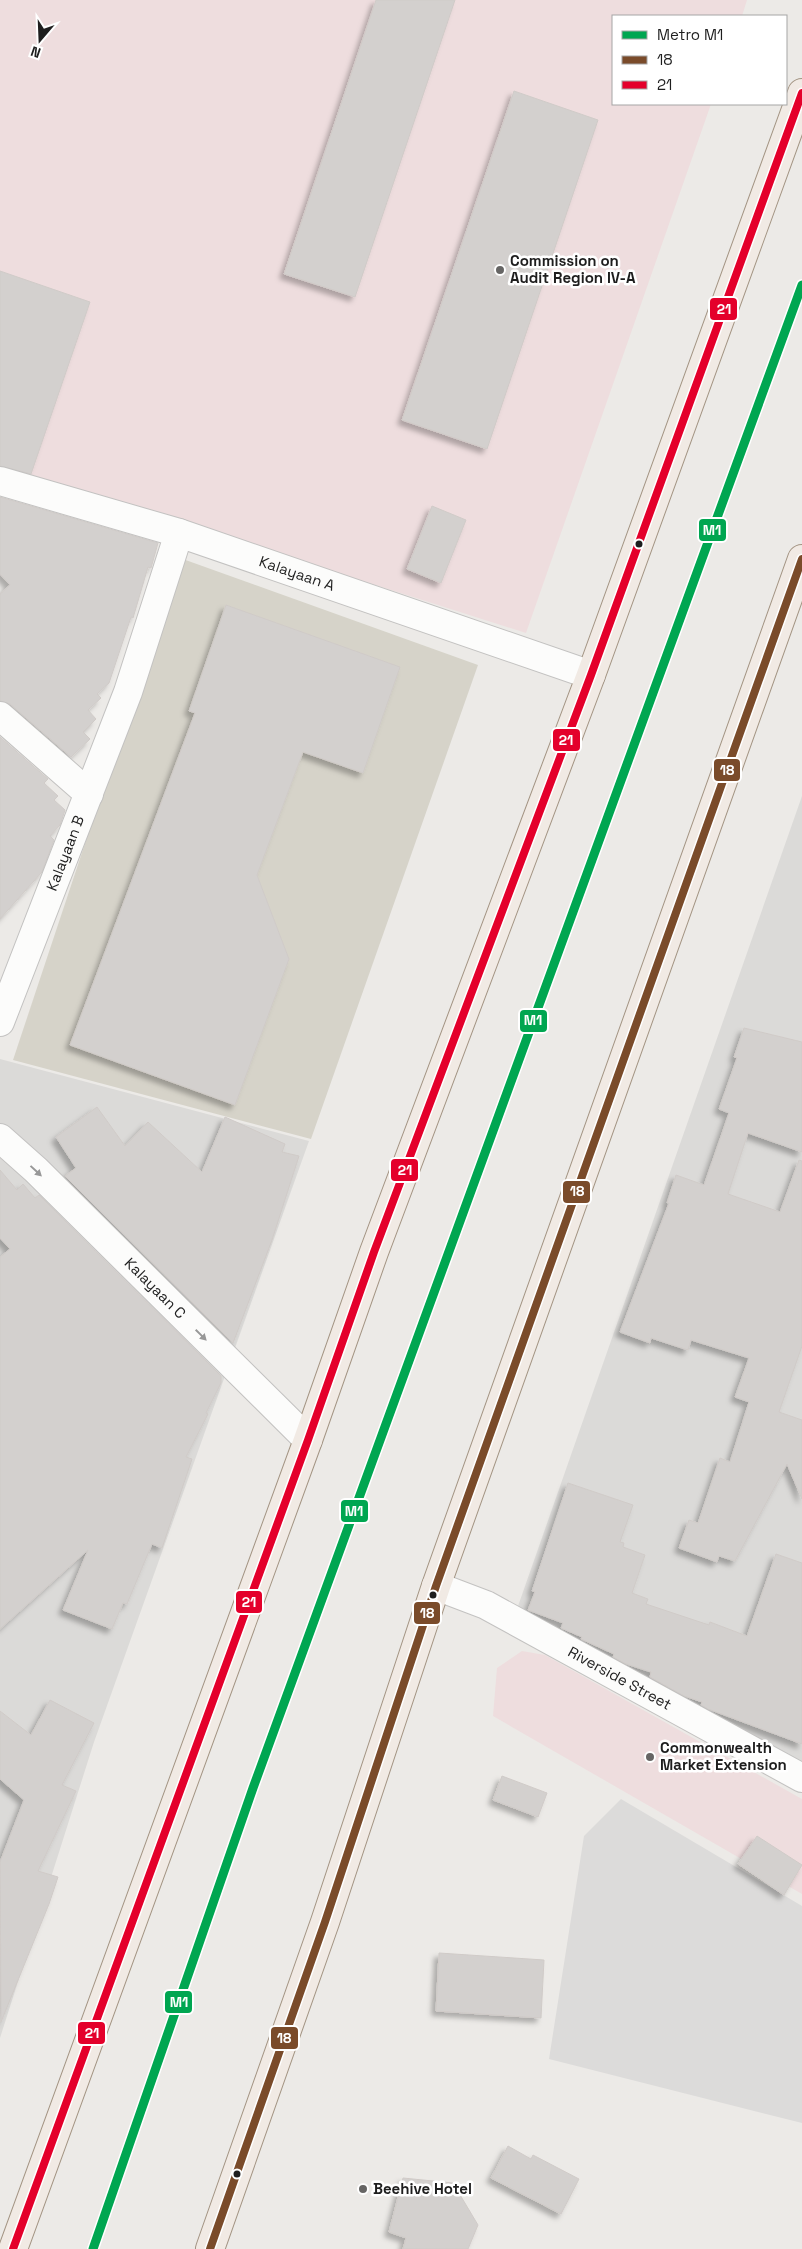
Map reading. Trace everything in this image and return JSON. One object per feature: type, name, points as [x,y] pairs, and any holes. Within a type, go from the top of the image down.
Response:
[{"type":"main road","points":[[13,2249],[308,1440],[377,1243],[591,675],[802,93]]},
{"type":"main road","points":[[210,2249],[325,1922],[436,1586],[802,558]]},
{"type":"street","name":"Kalayaan A","points":[[0,481],[179,533],[591,675]]},
{"type":"street","name":"Kalayaan B","points":[[0,1022],[128,692],[179,533]]},
{"type":"street","points":[[3,723],[89,794]]},
{"type":"street","name":"Kalayaan C","points":[[0,1138],[42,1177],[308,1440]]},
{"type":"street","name":"Riverside Street","points":[[436,1586],[486,1605],[802,1778]]},
{"type":"shaded area","points":[[0,0],[747,0],[742,15],[612,15],[612,105],[711,105],[526,633],[0,465]]},
{"type":"shaded area","points":[[180,558],[478,665],[311,1139],[13,1060]]},
{"type":"shaded area","points":[[802,796],[802,1771],[517,1609]]},
{"type":"shaded area","points":[[0,1059],[309,1141],[94,1742],[0,2038]]},
{"type":"shaded area","name":"Commonwealth Market Extension","points":[[522,1651],[545,1655],[802,1799],[802,1894],[493,1716],[497,1668]]},
{"type":"shaded area","points":[[621,1799],[802,1906],[802,2123],[549,2059],[584,1836]]},
{"type":"building","points":[[376,0],[455,0],[355,297],[284,274]]},
{"type":"building","name":"Commission on Audit Region IV-A","points":[[514,91],[598,120],[487,449],[402,420]]},
{"type":"building","points":[[0,271],[90,302],[31,474],[0,466]]},
{"type":"building","points":[[0,497],[158,543],[151,568],[148,567],[133,618],[131,617],[109,683],[97,694],[101,698],[88,710],[96,719],[83,732],[90,739],[71,757],[10,704],[0,701],[0,594],[10,585],[0,574]]},
{"type":"building","points":[[432,506],[466,520],[441,583],[407,569]]},
{"type":"building","points":[[226,605],[400,667],[363,773],[303,752],[257,875],[289,959],[235,1105],[70,1045],[195,713],[189,711]]},
{"type":"building","points":[[0,737],[48,779],[44,783],[58,796],[54,800],[65,810],[60,825],[50,836],[54,840],[42,872],[0,919]]},
{"type":"building","points":[[744,1028],[802,1042],[802,1152],[748,1133],[728,1194],[780,1212],[799,1160],[802,1161],[802,1346],[779,1412],[802,1420],[802,1499],[787,1464],[735,1561],[719,1556],[717,1562],[679,1548],[689,1520],[698,1523],[720,1458],[730,1462],[749,1402],[735,1397],[749,1358],[691,1340],[688,1350],[651,1338],[650,1343],[620,1332],[669,1203],[667,1203],[676,1175],[704,1185],[729,1113],[719,1109],[737,1058],[734,1057]]},
{"type":"building","points":[[97,1107],[125,1146],[148,1122],[202,1172],[225,1117],[285,1144],[282,1152],[299,1156],[272,1240],[233,1343],[65,1176],[76,1168],[56,1137]]},
{"type":"building","points":[[0,1170],[17,1190],[23,1184],[35,1198],[39,1195],[221,1376],[221,1383],[206,1413],[208,1414],[186,1457],[192,1459],[162,1548],[152,1544],[127,1604],[123,1603],[112,1629],[63,1610],[88,1550],[0,1629],[0,1257],[10,1249],[0,1238]]},
{"type":"building","points":[[568,1483],[633,1505],[620,1542],[624,1543],[623,1547],[645,1555],[632,1593],[648,1599],[646,1604],[709,1625],[710,1622],[747,1636],[776,1554],[802,1563],[802,1744],[708,1709],[701,1705],[702,1702],[684,1696],[650,1677],[651,1672],[626,1664],[613,1657],[614,1654],[561,1628],[563,1623],[528,1610],[535,1592],[532,1591]]},
{"type":"building","points":[[50,1700],[94,1723],[62,1785],[76,1791],[38,1871],[58,1877],[49,1904],[1,2022],[0,1862],[24,1800],[0,1779],[0,1711],[31,1735]]},
{"type":"building","points":[[502,1776],[547,1793],[538,1817],[493,1800]]},
{"type":"building","points":[[757,1836],[802,1865],[784,1895],[738,1864]]},
{"type":"building","points":[[439,1953],[544,1960],[541,2018],[436,2011]]},
{"type":"building","points":[[508,2146],[531,2159],[533,2155],[579,2179],[561,2214],[491,2178]]},
{"type":"building","points":[[403,2178],[453,2183],[478,2225],[468,2249],[403,2249],[406,2238],[389,2232]]},
{"type":"metro line","name":"M1","points":[[93,2249],[253,1788],[802,285]]},
{"type":"transit line","name":"21","points":[[13,2249],[308,1440],[374,1252],[591,675],[802,93]]},
{"type":"transit line","name":"18","points":[[210,2249],[325,1922],[436,1586],[802,559]]},
{"type":"place","name":"Commission on Audit Region IV-A","points":[[500,270]]},
{"type":"place","name":"Commonwealth Market Extension","points":[[650,1757]]},
{"type":"place","name":"Beehive Hotel","points":[[363,2189]]}]
